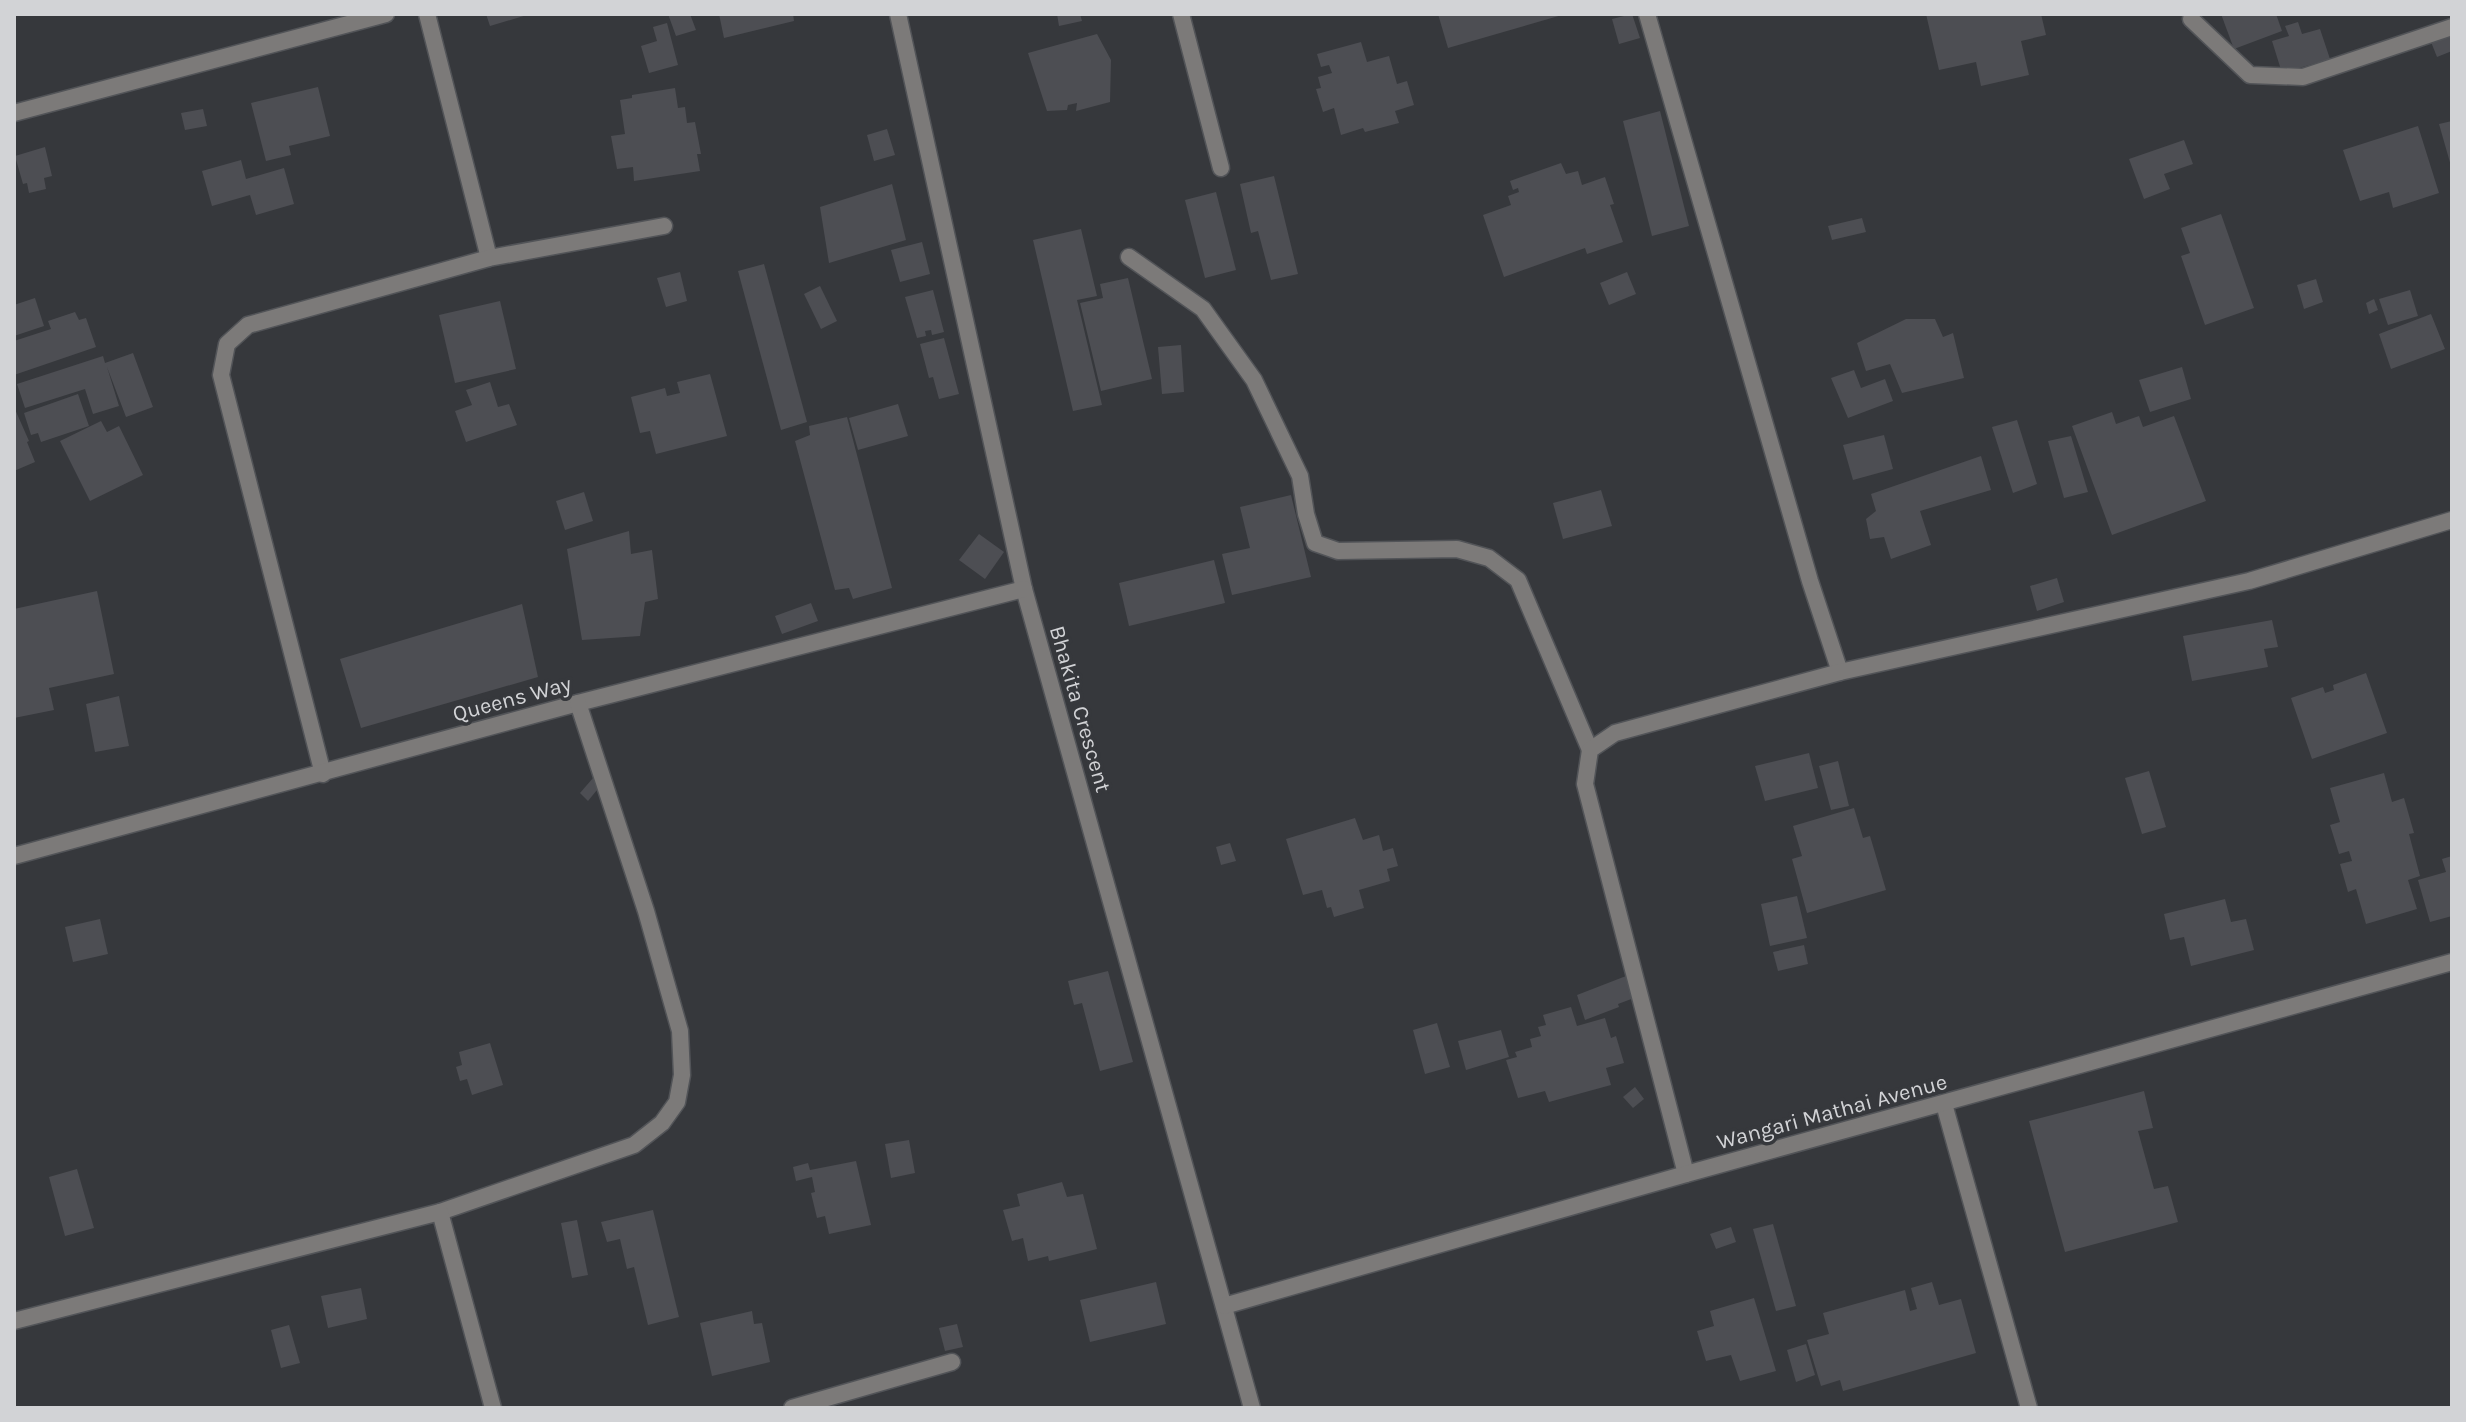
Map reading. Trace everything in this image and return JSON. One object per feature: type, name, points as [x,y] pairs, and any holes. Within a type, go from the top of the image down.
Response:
[{"type":"street","points":[[14,113],[386,14]]},
{"type":"street","points":[[427,14],[489,258]]},
{"type":"street","name":"Bhakita Crescent","points":[[898,14],[1024,589],[1252,1408]]},
{"type":"street","points":[[1181,14],[1221,168]]},
{"type":"street","points":[[1647,14],[1801,550],[1840,672]]},
{"type":"street","points":[[2191,19],[2250,75],[2303,77],[2452,27]]},
{"type":"street","points":[[323,774],[221,375],[227,344],[248,325],[489,258],[664,226]]},
{"type":"street","points":[[1129,257],[1203,309],[1254,380],[1300,476],[1306,514],[1315,543],[1338,551],[1457,549],[1489,558],[1518,580],[1590,750],[1585,784],[1686,1174]]},
{"type":"street","points":[[1590,750],[1615,733],[1840,672],[2249,581],[2452,520]]},
{"type":"street","name":"Queens Way","points":[[14,856],[578,703],[1024,589]]},
{"type":"street","points":[[14,1321],[440,1212],[634,1145],[662,1123],[677,1102],[682,1075],[680,1031],[646,911],[578,703]]},
{"type":"street","name":"Wangari Mathai Avenue","points":[[1224,1306],[1686,1174],[2452,962]]},
{"type":"street","points":[[1944,1104],[2029,1408]]},
{"type":"street","points":[[440,1212],[493,1408]]},
{"type":"street","points":[[792,1408],[952,1362]]},
{"type":"building","points":[[486,14],[527,14],[527,15],[490,26]]},
{"type":"building","points":[[668,14],[690,14],[696,30],[676,36]]},
{"type":"building","points":[[719,14],[793,14],[794,21],[724,38]]},
{"type":"building","points":[[1057,14],[1080,14],[1082,21],[1059,26]]},
{"type":"building","points":[[1438,14],[1562,14],[1562,15],[1448,48]]},
{"type":"building","points":[[1632,14],[1640,38],[1619,44],[1612,19]]},
{"type":"building","points":[[1926,14],[2041,14],[2046,35],[2021,41],[2029,75],[1981,86],[1976,62],[1939,70]]},
{"type":"building","points":[[2221,14],[2276,14],[2282,31],[2234,49]]},
{"type":"building","points":[[2298,22],[2302,34],[2320,29],[2330,59],[2282,73],[2272,41],[2289,36],[2285,26]]},
{"type":"building","points":[[667,23],[678,65],[649,73],[641,46],[657,41],[653,27]]},
{"type":"building","points":[[1097,34],[1111,60],[1110,102],[1076,111],[1077,103],[1068,105],[1067,110],[1047,111],[1028,53]]},
{"type":"building","points":[[2452,34],[2452,51],[2437,57],[2431,42]]},
{"type":"building","points":[[1361,42],[1367,62],[1389,56],[1397,84],[1407,81],[1414,105],[1395,111],[1399,123],[1341,135],[1334,108],[1323,112],[1316,89],[1321,88],[1318,77],[1332,73],[1329,65],[1321,67],[1317,54]]},
{"type":"building","points":[[318,87],[330,136],[289,146],[291,155],[266,161],[251,103]]},
{"type":"building","points":[[675,88],[678,108],[685,107],[687,123],[695,122],[701,154],[697,154],[700,171],[634,181],[633,167],[617,169],[611,136],[625,134],[620,100]]},
{"type":"building","points":[[203,109],[207,126],[185,130],[181,113]]},
{"type":"building","points":[[1660,111],[1689,226],[1652,236],[1623,121]]},
{"type":"building","points":[[2452,121],[2452,166],[2451,166],[2439,124]]},
{"type":"building","points":[[2418,126],[2439,193],[2393,208],[2389,192],[2360,201],[2343,150]]},
{"type":"building","points":[[887,129],[895,155],[874,161],[867,135]]},
{"type":"building","points":[[2184,140],[2193,164],[2164,174],[2170,189],[2144,199],[2129,159]]},
{"type":"building","points":[[45,147],[52,176],[44,178],[46,189],[29,193],[27,183],[23,184],[15,156]]},
{"type":"building","points":[[241,160],[246,179],[284,168],[294,204],[256,215],[250,195],[212,206],[202,171]]},
{"type":"building","points":[[1561,163],[1566,174],[1578,171],[1582,185],[1605,177],[1614,204],[1610,205],[1623,242],[1587,254],[1585,248],[1504,277],[1483,215],[1511,205],[1508,196],[1519,192],[1518,188],[1513,190],[1510,181]]},
{"type":"building","points":[[1274,176],[1298,274],[1271,280],[1258,231],[1251,233],[1240,184]]},
{"type":"building","points":[[892,184],[906,240],[829,263],[820,207]]},
{"type":"building","points":[[1216,192],[1236,270],[1205,278],[1185,200]]},
{"type":"building","points":[[2221,214],[2254,308],[2205,325],[2181,256],[2190,253],[2181,228]]},
{"type":"building","points":[[1862,218],[1866,232],[1832,240],[1828,226]]},
{"type":"building","points":[[1081,229],[1097,296],[1077,300],[1102,405],[1073,411],[1033,240]]},
{"type":"building","points":[[922,242],[930,274],[900,282],[891,250]]},
{"type":"building","points":[[764,264],[807,422],[781,430],[738,271]]},
{"type":"building","points":[[680,272],[687,301],[666,307],[657,278]]},
{"type":"building","points":[[1627,272],[1636,294],[1609,305],[1600,283]]},
{"type":"building","points":[[1128,278],[1152,379],[1101,391],[1080,303],[1103,298],[1100,284]]},
{"type":"building","points":[[2316,279],[2323,302],[2304,309],[2297,285]]},
{"type":"building","points":[[820,286],[837,321],[821,329],[804,294]]},
{"type":"building","points":[[933,290],[944,332],[932,335],[931,330],[925,331],[926,336],[917,338],[905,297]]},
{"type":"building","points":[[2410,290],[2418,316],[2388,325],[2379,299]]},
{"type":"building","points":[[35,298],[44,326],[14,336],[14,305]]},
{"type":"building","points":[[2374,299],[2378,310],[2369,314],[2366,303]]},
{"type":"building","points":[[500,301],[516,369],[455,383],[439,315]]},
{"type":"building","points":[[75,312],[79,320],[86,318],[96,347],[14,375],[14,341],[51,329],[48,321]]},
{"type":"building","points":[[2431,314],[2445,349],[2391,369],[2379,334]]},
{"type":"building","points":[[1906,319],[1935,319],[1943,337],[1953,333],[1964,378],[1902,393],[1890,364],[1866,371],[1857,343]]},
{"type":"building","points":[[944,338],[959,394],[939,399],[933,377],[929,378],[920,344]]},
{"type":"building","points":[[1181,345],[1184,392],[1162,394],[1158,347]]},
{"type":"building","points":[[133,353],[153,407],[126,417],[107,367],[119,406],[93,414],[85,389],[25,408],[17,384],[103,356],[105,363]]},
{"type":"building","points":[[2182,367],[2191,399],[2150,412],[2139,380]]},
{"type":"building","points":[[1854,370],[1861,388],[1885,379],[1893,401],[1848,418],[1831,378]]},
{"type":"building","points":[[710,374],[727,436],[656,454],[650,431],[640,433],[631,397],[665,388],[667,396],[680,393],[677,382]]},
{"type":"building","points":[[490,382],[498,407],[509,404],[517,425],[466,442],[455,411],[472,405],[466,390]]},
{"type":"building","points":[[78,394],[89,426],[41,442],[38,433],[31,435],[24,413]]},
{"type":"building","points":[[898,404],[908,436],[858,450],[849,418]]},
{"type":"building","points":[[14,407],[35,462],[14,471]]},
{"type":"building","points":[[2112,412],[2116,424],[2139,416],[2143,427],[2174,416],[2206,501],[2112,535],[2072,426]]},
{"type":"building","points":[[847,417],[892,588],[853,599],[849,588],[835,590],[795,441],[810,435],[809,426]]},
{"type":"building","points":[[2017,420],[2037,484],[2013,493],[1992,427]]},
{"type":"building","points":[[101,421],[107,432],[119,426],[143,475],[90,501],[60,441]]},
{"type":"building","points":[[1884,435],[1893,469],[1853,480],[1843,445]]},
{"type":"building","points":[[2071,436],[2088,492],[2064,498],[2048,441]]},
{"type":"building","points":[[1981,456],[1991,490],[1920,511],[1931,545],[1891,559],[1884,537],[1870,539],[1866,519],[1876,511],[1871,494]]},
{"type":"building","points":[[1601,490],[1612,526],[1563,539],[1553,503]]},
{"type":"building","points":[[584,492],[593,521],[565,530],[556,501]]},
{"type":"building","points":[[1291,495],[1311,577],[1232,595],[1222,554],[1250,548],[1240,507]]},
{"type":"building","points":[[629,531],[631,554],[652,550],[658,599],[645,602],[640,636],[582,640],[567,549]]},
{"type":"building","points":[[979,534],[1004,552],[985,579],[959,560]]},
{"type":"building","points":[[1214,560],[1225,603],[1129,626],[1119,583]]},
{"type":"building","points":[[2057,578],[2064,602],[2037,611],[2030,586]]},
{"type":"building","points":[[97,591],[114,674],[49,688],[54,710],[14,718],[14,609]]},
{"type":"building","points":[[811,603],[818,621],[782,634],[775,616]]},
{"type":"building","points":[[522,604],[538,677],[361,728],[340,659]]},
{"type":"building","points":[[2272,620],[2278,647],[2264,649],[2268,667],[2192,681],[2183,636]]},
{"type":"building","points":[[2366,673],[2387,733],[2312,759],[2291,698],[2323,687],[2325,693],[2334,690],[2333,685]]},
{"type":"building","points":[[119,696],[129,746],[95,752],[86,704]]},
{"type":"building","points":[[1809,753],[1818,788],[1765,801],[1755,766]]},
{"type":"building","points":[[1838,761],[1849,806],[1831,810],[1819,766]]},
{"type":"building","points":[[2149,771],[2166,827],[2142,834],[2125,778]]},
{"type":"building","points":[[2384,773],[2392,802],[2404,798],[2414,833],[2409,834],[2420,876],[2408,880],[2417,909],[2366,924],[2356,889],[2348,892],[2340,864],[2352,861],[2349,851],[2339,854],[2330,825],[2340,822],[2330,788]]},
{"type":"building","points":[[593,778],[601,785],[588,801],[580,793]]},
{"type":"building","points":[[1854,808],[1863,838],[1870,836],[1886,890],[1807,913],[1792,859],[1802,856],[1793,826]]},
{"type":"building","points":[[1355,818],[1363,840],[1379,835],[1383,851],[1393,848],[1398,866],[1387,869],[1390,881],[1359,890],[1364,908],[1334,917],[1331,907],[1327,908],[1322,890],[1303,895],[1286,839]]},
{"type":"building","points":[[1230,843],[1236,861],[1221,865],[1216,847]]},
{"type":"building","points":[[2452,856],[2452,916],[2430,922],[2418,880],[2446,872],[2442,859]]},
{"type":"building","points":[[1797,896],[1807,938],[1770,946],[1761,904]]},
{"type":"building","points":[[2225,899],[2231,922],[2246,919],[2254,950],[2191,966],[2184,937],[2170,940],[2164,914]]},
{"type":"building","points":[[100,919],[108,954],[73,962],[65,927]]},
{"type":"building","points":[[1804,945],[1808,964],[1778,971],[1773,952]]},
{"type":"building","points":[[1108,971],[1133,1062],[1100,1071],[1082,1003],[1074,1005],[1068,981]]},
{"type":"building","points":[[1626,976],[1634,998],[1585,1020],[1577,995]]},
{"type":"building","points":[[1571,1007],[1577,1026],[1605,1018],[1611,1038],[1616,1036],[1624,1063],[1606,1068],[1611,1085],[1549,1102],[1545,1091],[1518,1098],[1506,1060],[1517,1057],[1515,1052],[1532,1047],[1530,1039],[1541,1036],[1538,1027],[1546,1025],[1543,1015]]},
{"type":"building","points":[[1437,1023],[1450,1067],[1425,1074],[1413,1030]]},
{"type":"building","points":[[1501,1030],[1509,1057],[1466,1070],[1458,1041]]},
{"type":"building","points":[[490,1043],[503,1085],[472,1095],[467,1079],[460,1081],[456,1067],[462,1065],[459,1052]]},
{"type":"building","points":[[1635,1087],[1644,1099],[1633,1108],[1623,1097]]},
{"type":"building","points":[[2144,1091],[2153,1128],[2138,1131],[2154,1189],[2168,1186],[2178,1222],[2065,1252],[2029,1121]]},
{"type":"building","points":[[909,1140],[915,1173],[891,1178],[885,1144]]},
{"type":"building","points":[[856,1161],[871,1225],[829,1234],[825,1216],[817,1218],[811,1193],[815,1192],[812,1177],[796,1181],[793,1167],[808,1163],[810,1170]]},
{"type":"building","points":[[77,1169],[94,1228],[65,1236],[49,1177]]},
{"type":"building","points":[[1062,1182],[1067,1197],[1083,1194],[1097,1249],[1049,1261],[1048,1256],[1028,1261],[1023,1238],[1012,1241],[1003,1210],[1020,1206],[1017,1194]]},
{"type":"building","points":[[653,1210],[679,1317],[648,1325],[634,1267],[627,1269],[620,1239],[607,1242],[601,1222]]},
{"type":"building","points":[[577,1220],[588,1275],[572,1278],[561,1223]]},
{"type":"building","points":[[1773,1224],[1796,1306],[1776,1311],[1753,1229]]},
{"type":"building","points":[[1731,1227],[1736,1242],[1716,1249],[1710,1234]]},
{"type":"building","points":[[1156,1282],[1166,1324],[1090,1342],[1080,1300]]},
{"type":"building","points":[[1932,1282],[1939,1305],[1961,1299],[1976,1353],[1843,1391],[1840,1380],[1821,1386],[1807,1340],[1829,1334],[1823,1313],[1905,1290],[1910,1311],[1917,1309],[1911,1288]]},
{"type":"building","points":[[361,1288],[367,1319],[328,1328],[321,1296]]},
{"type":"building","points":[[1754,1298],[1776,1371],[1740,1381],[1731,1355],[1706,1361],[1697,1331],[1714,1326],[1710,1311]]},
{"type":"building","points":[[752,1311],[754,1324],[762,1323],[770,1362],[712,1376],[700,1323]]},
{"type":"building","points":[[957,1324],[963,1347],[945,1351],[939,1328]]},
{"type":"building","points":[[289,1325],[300,1363],[281,1368],[271,1330]]},
{"type":"building","points":[[1806,1344],[1815,1375],[1796,1382],[1787,1350]]}]
